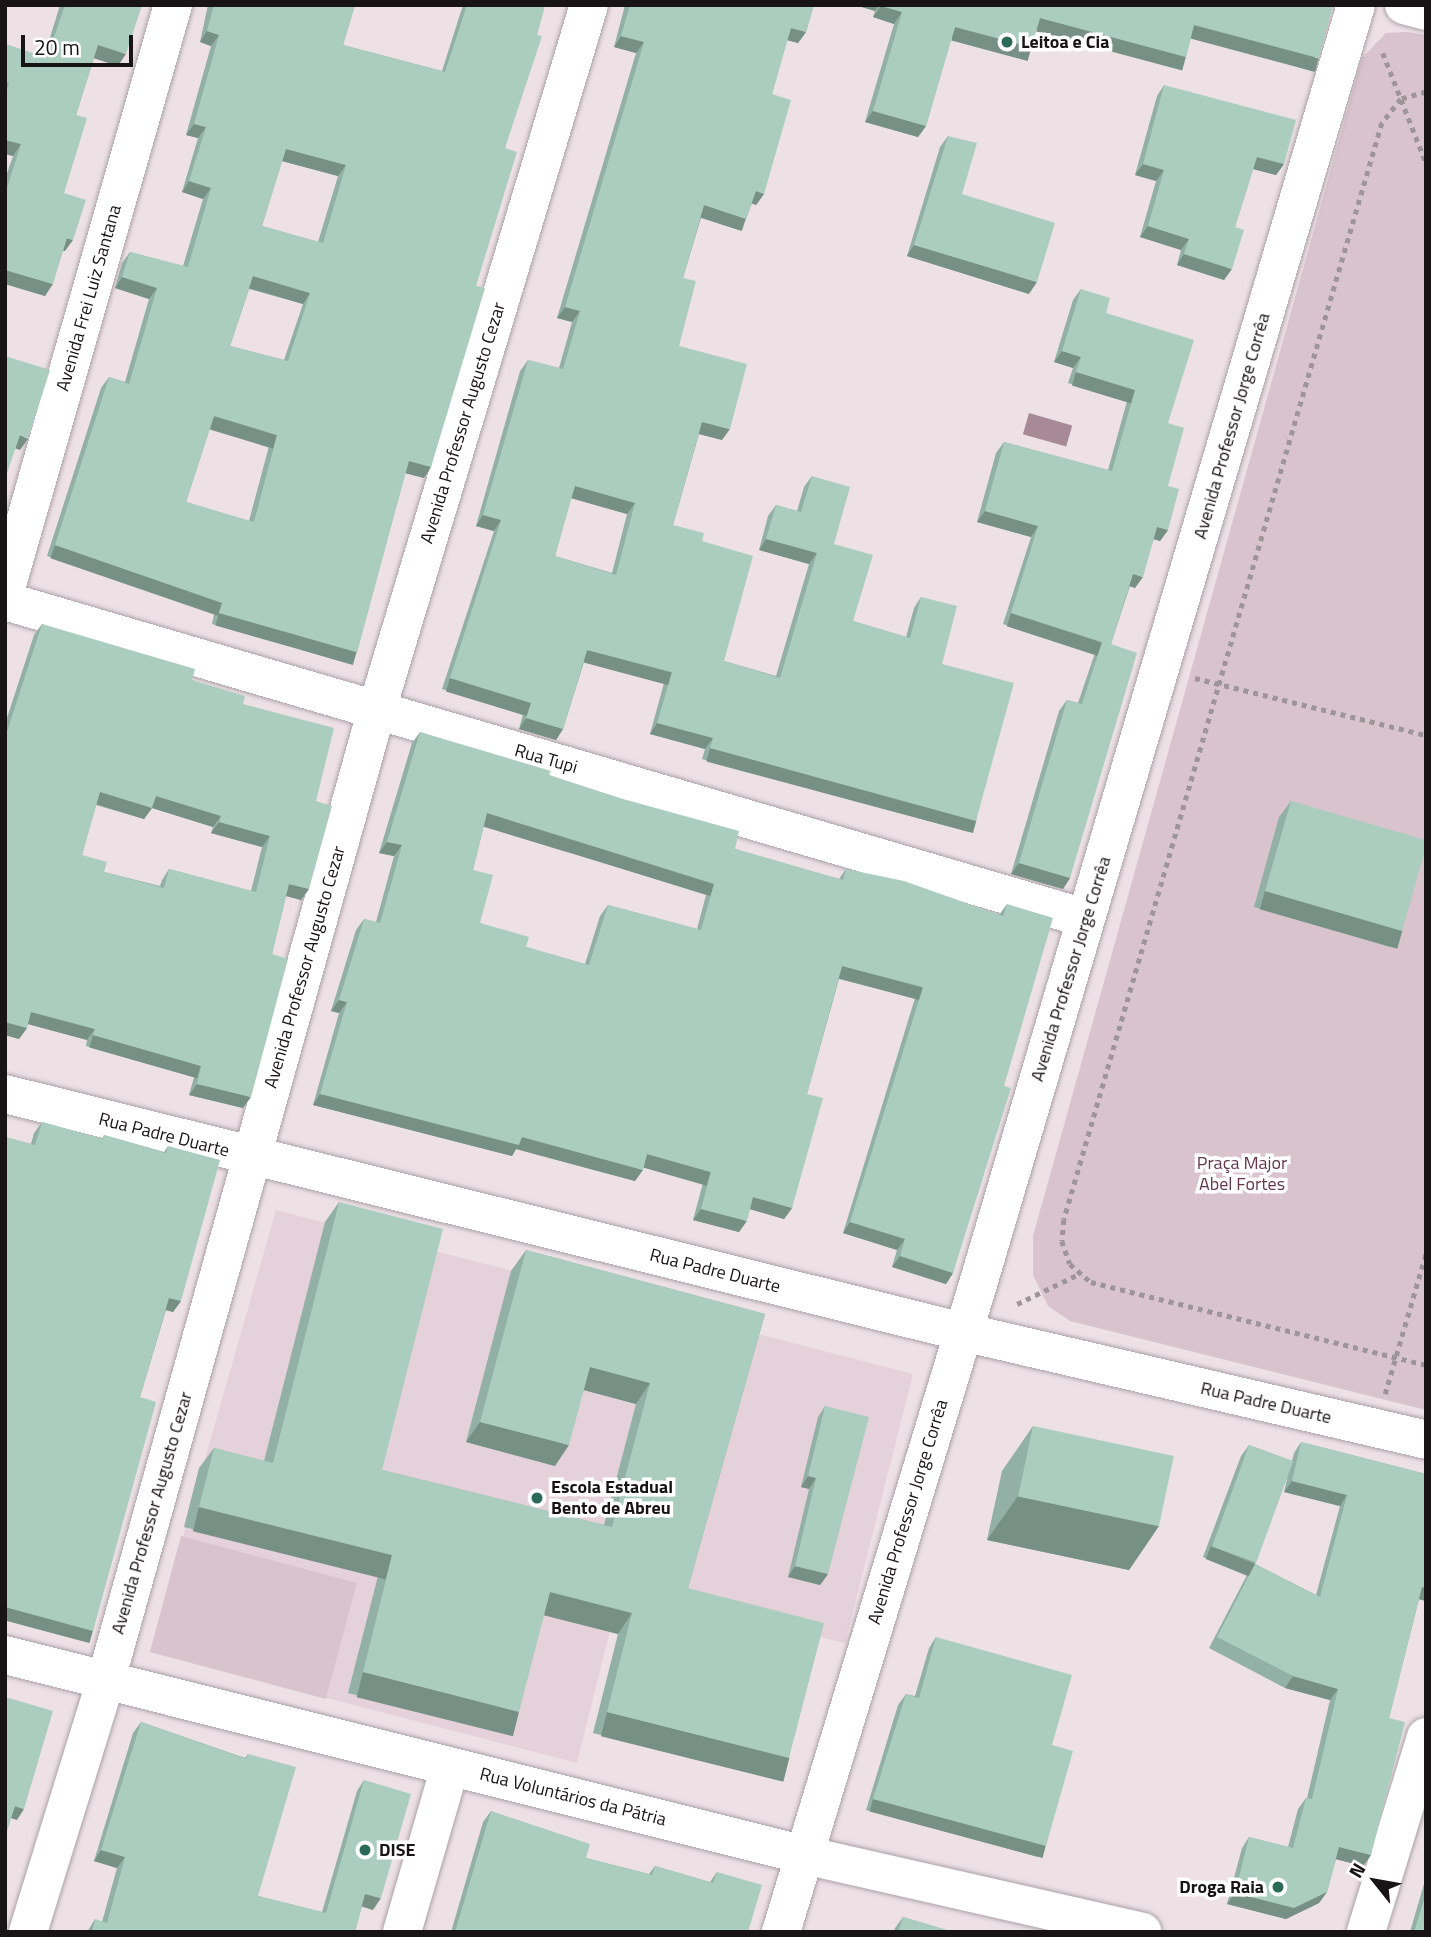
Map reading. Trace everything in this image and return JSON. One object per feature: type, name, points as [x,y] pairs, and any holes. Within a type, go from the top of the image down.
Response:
[{"type":"street","name":"Avenida Frei Luiz Santana","points":[[5,592],[173,5]]},
{"type":"street","name":"Avenida Professor Augusto Cezar","points":[[28,1932],[106,1680],[377,709],[589,5]]},
{"type":"street","name":"Avenida Professor Jorge Corrêa","points":[[781,1932],[1161,669],[1356,5]]},
{"type":"street","points":[[1404,5],[1426,11]]},
{"type":"street","name":"Rua Tupi","points":[[5,601],[1086,918]]},
{"type":"street","name":"Rua Padre Duarte","points":[[5,1094],[963,1332],[1426,1440]]},
{"type":"street","name":"Rua Voluntários da Pátria","points":[[5,1655],[804,1855],[1142,1932]]},
{"type":"street","points":[[1366,1932],[1426,1737]]},
{"type":"street","points":[[402,1932],[450,1767]]},
{"type":"path","points":[[1378,41],[1426,163]]},
{"type":"path","points":[[1426,92],[1401,99],[1382,123],[1064,1220],[1062,1241],[1070,1264],[1091,1282],[1426,1365]]},
{"type":"path","points":[[1161,669],[1426,735]]},
{"type":"path","points":[[1376,1428],[1426,1253]]},
{"type":"path","points":[[1057,1283],[1081,1273]]},
{"type":"shaded area","points":[[1029,413],[1072,425],[1066,447],[1023,434]]},
{"type":"shaded area","name":"Escola Estadual Bento de Abreu","points":[[276,1210],[913,1374],[845,1643],[621,1587],[577,1763],[150,1652]]},
{"type":"green space","name":"Praça Major Abel Fortes","points":[[1386,33],[1426,35],[1426,1410],[1070,1321],[1048,1306],[1033,1275],[1033,1236],[1362,58]]},
{"type":"green space","points":[[181,1536],[357,1583],[326,1699],[150,1652]]},
{"type":"building","points":[[65,5],[142,5],[126,54],[98,45],[76,115],[87,118],[64,193],[86,200],[73,240],[67,238],[53,284],[5,270],[5,194],[21,144],[5,140],[5,95],[9,83],[5,81],[5,44],[47,58]]},
{"type":"building","points":[[214,5],[355,5],[343,45],[445,72],[467,5],[545,5],[537,35],[542,36],[505,148],[517,152],[476,286],[485,288],[431,467],[409,461],[357,652],[219,613],[222,603],[55,545],[109,377],[129,384],[157,288],[122,277],[130,252],[188,267],[211,188],[189,181],[206,127],[194,124],[219,35],[207,31]],"holes":[[[286,149],[346,165],[323,243],[262,226]],[[253,276],[310,293],[288,361],[230,346]],[[214,416],[277,435],[254,522],[186,502]]]},
{"type":"building","points":[[630,5],[814,5],[806,32],[791,28],[772,94],[791,100],[764,194],[756,191],[746,219],[704,205],[683,278],[696,281],[679,346],[747,364],[730,429],[702,422],[673,525],[704,533],[702,541],[753,556],[724,661],[780,678],[817,553],[766,539],[776,505],[801,512],[812,476],[850,487],[834,544],[873,555],[853,621],[910,638],[921,597],[957,606],[942,664],[1014,683],[976,821],[710,748],[713,738],[657,723],[672,672],[587,650],[563,729],[526,718],[531,703],[450,678],[501,520],[483,515],[528,360],[563,369],[580,311],[565,307],[644,42],[621,36]],"holes":[[[575,486],[635,503],[616,575],[555,556]]]},
{"type":"building","points":[[882,5],[1333,5],[1319,58],[1194,25],[1186,57],[1040,18],[1031,47],[955,27],[926,126],[873,111],[902,12]]},
{"type":"building","points":[[1164,85],[1296,120],[1284,164],[1257,157],[1235,227],[1244,230],[1232,269],[1184,254],[1189,239],[1148,226],[1164,170],[1143,164]]},
{"type":"building","points":[[948,136],[977,143],[962,194],[1055,223],[1037,282],[914,245]]},
{"type":"building","points":[[1081,289],[1110,298],[1106,313],[1194,340],[1168,423],[1184,428],[1168,486],[1179,489],[1168,530],[1157,527],[1143,577],[1133,574],[1111,644],[1137,653],[1070,878],[1019,863],[1067,700],[1082,704],[1102,642],[1011,613],[1038,526],[985,511],[1004,442],[1112,471],[1135,390],[1076,372],[1081,357],[1062,351]]},
{"type":"building","points":[[5,356],[50,370],[28,439],[20,435],[5,479]]},
{"type":"building","points":[[42,624],[195,669],[192,680],[245,696],[243,704],[334,728],[316,801],[332,806],[309,889],[289,884],[272,954],[288,959],[251,1097],[197,1084],[201,1066],[93,1035],[95,1029],[31,1012],[27,1028],[5,1022],[5,738]],"holes":[[[100,792],[152,808],[156,796],[221,816],[219,822],[270,836],[256,892],[169,869],[164,888],[104,872],[107,862],[82,855]]]},
{"type":"building","points":[[420,732],[551,771],[549,775],[623,799],[739,831],[735,849],[843,880],[846,869],[904,881],[1003,916],[1007,904],[1053,918],[1004,1086],[1011,1088],[953,1273],[900,1256],[905,1239],[850,1222],[923,987],[842,966],[807,1094],[823,1098],[792,1208],[753,1197],[747,1221],[701,1209],[711,1172],[647,1154],[643,1170],[522,1137],[519,1145],[320,1094],[347,1002],[339,1000],[364,919],[380,923],[402,845],[387,842]],"holes":[[[487,813],[714,884],[701,930],[608,905],[589,965],[526,947],[529,937],[480,923],[493,875],[473,870]]]},
{"type":"building","points":[[1291,801],[1426,840],[1402,931],[1265,891]]},
{"type":"building","points":[[42,1122],[103,1139],[104,1135],[166,1153],[168,1146],[220,1160],[181,1301],[169,1298],[140,1397],[156,1402],[93,1631],[5,1607],[5,1137],[35,1145]]},
{"type":"building","points":[[339,1202],[443,1229],[382,1470],[612,1527],[650,1383],[590,1367],[569,1445],[480,1422],[526,1250],[765,1314],[688,1588],[824,1623],[789,1758],[607,1712],[632,1613],[550,1592],[519,1712],[363,1672],[392,1555],[199,1507],[214,1448],[273,1463]]},
{"type":"building","points":[[825,1406],[869,1417],[828,1574],[795,1566],[816,1478],[808,1476]]},
{"type":"building","points":[[1033,1426],[1174,1456],[1159,1526],[1018,1496]]},
{"type":"building","points":[[1301,1442],[1426,1474],[1426,1588],[1422,1587],[1389,1718],[1405,1722],[1371,1855],[1339,1847],[1327,1892],[1294,1908],[1235,1893],[1249,1837],[1293,1848],[1306,1798],[1312,1799],[1338,1689],[1293,1676],[1217,1637],[1255,1564],[1320,1597],[1347,1495],[1292,1481]]},
{"type":"building","points":[[1249,1445],[1293,1461],[1256,1563],[1212,1546]]},
{"type":"building","points":[[936,1637],[1072,1675],[1052,1745],[1073,1751],[1046,1846],[873,1799],[906,1694],[919,1698]]},
{"type":"building","points":[[5,1697],[53,1711],[24,1809],[15,1806],[5,1838]]},
{"type":"building","points":[[141,1722],[246,1759],[248,1754],[296,1767],[258,1896],[326,1913],[364,1780],[411,1794],[381,1898],[365,1894],[355,1932],[92,1932],[95,1919],[107,1923],[125,1857],[101,1850]]},
{"type":"building","points":[[491,1811],[590,1844],[586,1858],[652,1875],[655,1866],[713,1883],[717,1872],[762,1885],[748,1932],[455,1932]]},
{"type":"building","points":[[1426,1893],[1426,1932],[1414,1932]]},
{"type":"building","points":[[903,1917],[953,1932],[898,1932]]},
{"type":"place","name":"Leitoa e Cia","points":[[1007,42]]},
{"type":"place","name":"Escola Estadual Bento de Abreu","points":[[537,1498]]},
{"type":"place","name":"DISE","points":[[365,1850]]},
{"type":"place","name":"Droga Raia","points":[[1278,1887]]}]
